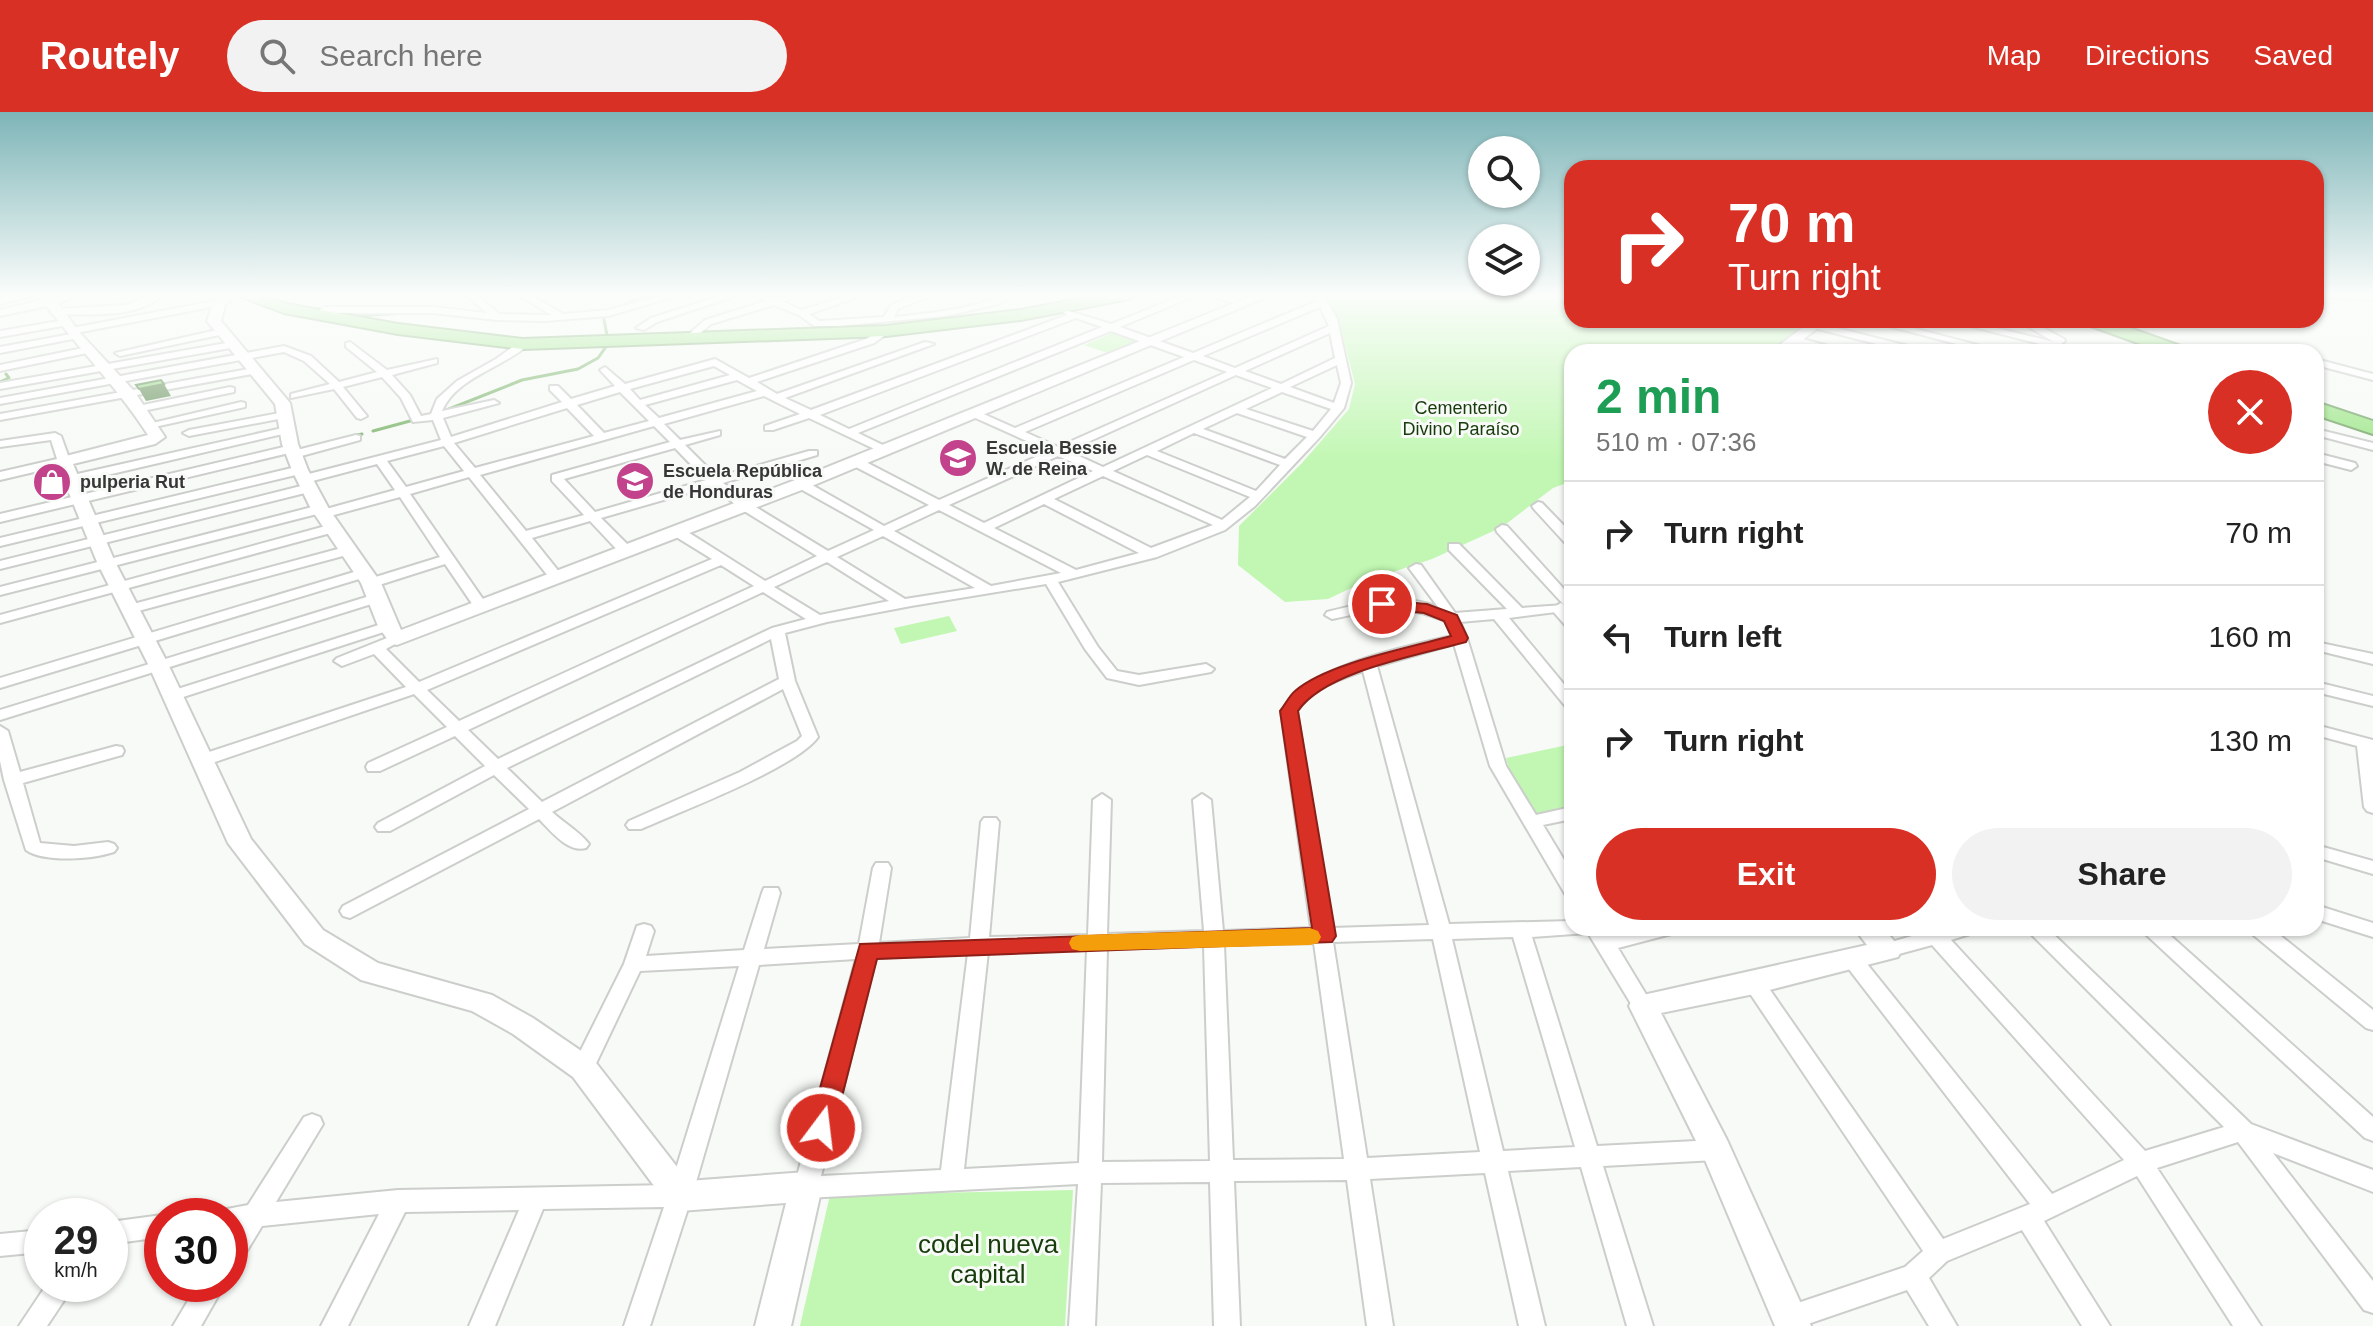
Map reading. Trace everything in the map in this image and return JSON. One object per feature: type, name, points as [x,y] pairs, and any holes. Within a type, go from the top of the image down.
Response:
[{"type":"highway","points":[[2324,408],[2373,425]]},
{"type":"street","points":[[0,368],[85,351]]},
{"type":"street","points":[[0,476],[157,437],[129,394],[89,351]]},
{"type":"street","points":[[0,386],[238,351]]},
{"type":"street","points":[[0,401],[118,381],[238,351]]},
{"type":"street","points":[[0,417],[129,394],[238,351]]},
{"type":"street","points":[[238,351],[282,403],[300,468],[325,517],[370,585],[392,633]]},
{"type":"street","points":[[120,353],[251,351]]},
{"type":"street","points":[[287,351],[311,359],[361,416]]},
{"type":"street","points":[[357,351],[385,373],[412,404],[417,420],[494,403]]},
{"type":"street","points":[[516,351],[509,358],[445,392],[436,413],[447,442],[557,578]]},
{"type":"street","points":[[640,403],[743,379],[838,351]]},
{"type":"street","points":[[889,351],[898,355]]},
{"type":"street","points":[[0,619],[119,585],[405,493],[771,395],[910,351]]},
{"type":"street","points":[[769,428],[973,351]]},
{"type":"street","points":[[848,433],[1058,351]]},
{"type":"street","points":[[171,696],[392,633],[557,578],[801,484],[1130,351]]},
{"type":"street","points":[[1176,351],[1338,408]]},
{"type":"street","points":[[1015,432],[1208,351]]},
{"type":"street","points":[[374,767],[939,505],[1282,351]]},
{"type":"street","points":[[384,827],[498,766],[777,631],[816,619],[1051,581],[1152,554],[1223,525],[1257,496],[1338,408],[1346,383],[1338,351]]},
{"type":"street","points":[[983,528],[1340,360]]},
{"type":"street","points":[[295,396],[433,361]]},
{"type":"street","points":[[0,518],[82,499],[380,459],[715,362],[771,395],[885,450]]},
{"type":"street","points":[[2324,364],[2373,377]]},
{"type":"street","points":[[605,370],[716,483],[745,506],[905,605]]},
{"type":"street","points":[[554,388],[603,438]]},
{"type":"street","points":[[138,409],[230,390]]},
{"type":"street","points":[[150,425],[241,405]]},
{"type":"street","points":[[1236,409],[1315,436]]},
{"type":"street","points":[[975,414],[1223,525]]},
{"type":"street","points":[[189,433],[286,422]]},
{"type":"street","points":[[73,479],[286,422]]},
{"type":"street","points":[[1194,429],[1287,464]]},
{"type":"street","points":[[627,552],[556,478],[716,433]]},
{"type":"street","points":[[2324,434],[2373,447]]},
{"type":"street","points":[[0,444],[55,436],[106,562],[158,664],[240,843],[314,937],[371,972],[416,982],[482,1003],[523,1026],[583,1068],[680,1196]]},
{"type":"street","points":[[0,565],[98,540],[300,468],[356,438]]},
{"type":"street","points":[[1147,451],[1257,496]]},
{"type":"street","points":[[524,536],[813,453]]},
{"type":"street","points":[[380,459],[480,605]]},
{"type":"street","points":[[2324,459],[2351,466]]},
{"type":"street","points":[[856,462],[1075,575]]},
{"type":"street","points":[[0,542],[300,468]]},
{"type":"street","points":[[801,484],[990,591]]},
{"type":"street","points":[[1043,499],[1152,554]]},
{"type":"street","points":[[1538,506],[1564,534]]},
{"type":"street","points":[[0,591],[106,562],[325,517]]},
{"type":"street","points":[[1502,529],[1564,605]]},
{"type":"street","points":[[678,532],[816,619]]},
{"type":"street","points":[[1454,547],[1518,612]]},
{"type":"street","points":[[131,609],[349,550]]},
{"type":"street","points":[[0,715],[158,664],[448,559]]},
{"type":"street","points":[[203,760],[415,689],[722,560]]},
{"type":"street","points":[[1416,568],[1451,618],[1460,638],[1498,766],[1564,873]]},
{"type":"street","points":[[1051,581],[1112,675],[1139,680],[1206,669]]},
{"type":"street","points":[[0,683],[143,639],[370,585]]},
{"type":"street","points":[[1332,615],[1382,604],[1427,608],[1451,618],[1564,611]]},
{"type":"street","points":[[1498,614],[1564,694]]},
{"type":"street","points":[[635,825],[746,776],[803,745],[810,737],[787,681],[777,631]]},
{"type":"street","points":[[342,661],[376,648],[392,633]]},
{"type":"street","points":[[1380,1326],[1325,936],[1289,711],[1300,696],[1317,684],[1369,664],[1460,638]]},
{"type":"street","points":[[376,648],[415,689],[580,844]]},
{"type":"street","points":[[2324,648],[2373,659]]},
{"type":"street","points":[[1369,664],[1441,932],[1532,1326]]},
{"type":"street","points":[[350,911],[787,681]]},
{"type":"street","points":[[2324,689],[2373,701]]},
{"type":"street","points":[[0,731],[9,792],[32,846],[36,849],[74,852],[108,848]]},
{"type":"street","points":[[2324,732],[2369,744],[2373,807]]},
{"type":"street","points":[[9,792],[116,751]]},
{"type":"street","points":[[1082,1326],[1102,800]]},
{"type":"street","points":[[1202,800],[1214,939],[1227,1326]]},
{"type":"street","points":[[1530,822],[1564,815]]},
{"type":"street","points":[[951,1180],[990,822]]},
{"type":"street","points":[[2324,853],[2373,868]]},
{"type":"street","points":[[773,1326],[868,950],[882,868]]},
{"type":"street","points":[[637,1326],[680,1196],[771,893]]},
{"type":"street","points":[[2324,915],[2373,930]]},
{"type":"street","points":[[634,964],[979,945],[1564,929]]},
{"type":"street","points":[[583,1068],[634,964],[644,931]]},
{"type":"street","points":[[1521,931],[1640,1326]]},
{"type":"street","points":[[1600,936],[1643,1006],[1716,1150],[1791,1322],[1913,1276],[1938,1253],[2037,1212],[2141,1163],[2243,1131],[2373,1181]]},
{"type":"street","points":[[1875,936],[1888,950]]},
{"type":"street","points":[[1643,1006],[1754,983],[1936,936],[2141,1163],[2248,1326]]},
{"type":"street","points":[[2043,936],[2243,1131],[2373,1301]]},
{"type":"street","points":[[2158,936],[2373,1131]]},
{"type":"street","points":[[2268,936],[2373,1022]]},
{"type":"street","points":[[1852,959],[2037,1212],[2097,1326]]},
{"type":"street","points":[[1754,983],[1938,1253]]},
{"type":"street","points":[[248,1227],[312,1124]]},
{"type":"street","points":[[248,1215],[398,1201],[680,1196],[1090,1173],[1358,1169],[1716,1150]]},
{"type":"street","points":[[482,1326],[535,1200]]},
{"type":"street","points":[[334,1326],[398,1201]]},
{"type":"street","points":[[0,1245],[24,1243]]},
{"type":"street","points":[[1913,1276],[1944,1326]]},
{"type":"street","points":[[32,1326],[49,1302]]},
{"type":"street","points":[[186,1326],[201,1302]]},
{"type":"green space","points":[[1100,351],[1124,351],[1113,355]]},
{"type":"green space","name":"Cementerio Divino Paraíso","points":[[1347,351],[1564,351],[1564,484],[1553,488],[1502,527],[1432,559],[1366,581],[1328,599],[1285,602],[1238,565],[1239,526],[1302,463],[1349,409],[1355,384]]},
{"type":"green space","points":[[949,616],[957,631],[901,644],[894,628]]},
{"type":"green space","points":[[1564,746],[1564,812],[1534,818],[1513,783],[1506,758]]},
{"type":"green space","name":"codel nueva capital","points":[[1073,1190],[1065,1326],[800,1326],[830,1195]]},
{"type":"building","points":[[161,380],[164,384],[139,389],[136,385]]},
{"type":"waterway","points":[[439,413],[522,380],[578,369],[598,358],[603,351]]},
{"type":"waterway","points":[[0,382],[9,378],[6,374]]},
{"type":"waterway","points":[[373,431],[410,421]]},
{"type":"waterway","points":[[350,437],[362,434]]},
{"type":"slow traffic","points":[[1080,943],[1310,937]]},
{"type":"place","name":"Escuela Bessie W. de Reina","points":[[958,458]]},
{"type":"place","name":"Escuela República de Honduras","points":[[635,481]]},
{"type":"place","name":"pulperia Rut","points":[[52,482]]},
{"type":"route","points":[[821,1128],[868,950],[1325,936],[1289,711],[1300,696],[1317,684],[1369,664],[1460,638],[1451,618],[1427,608],[1382,604]]}]
